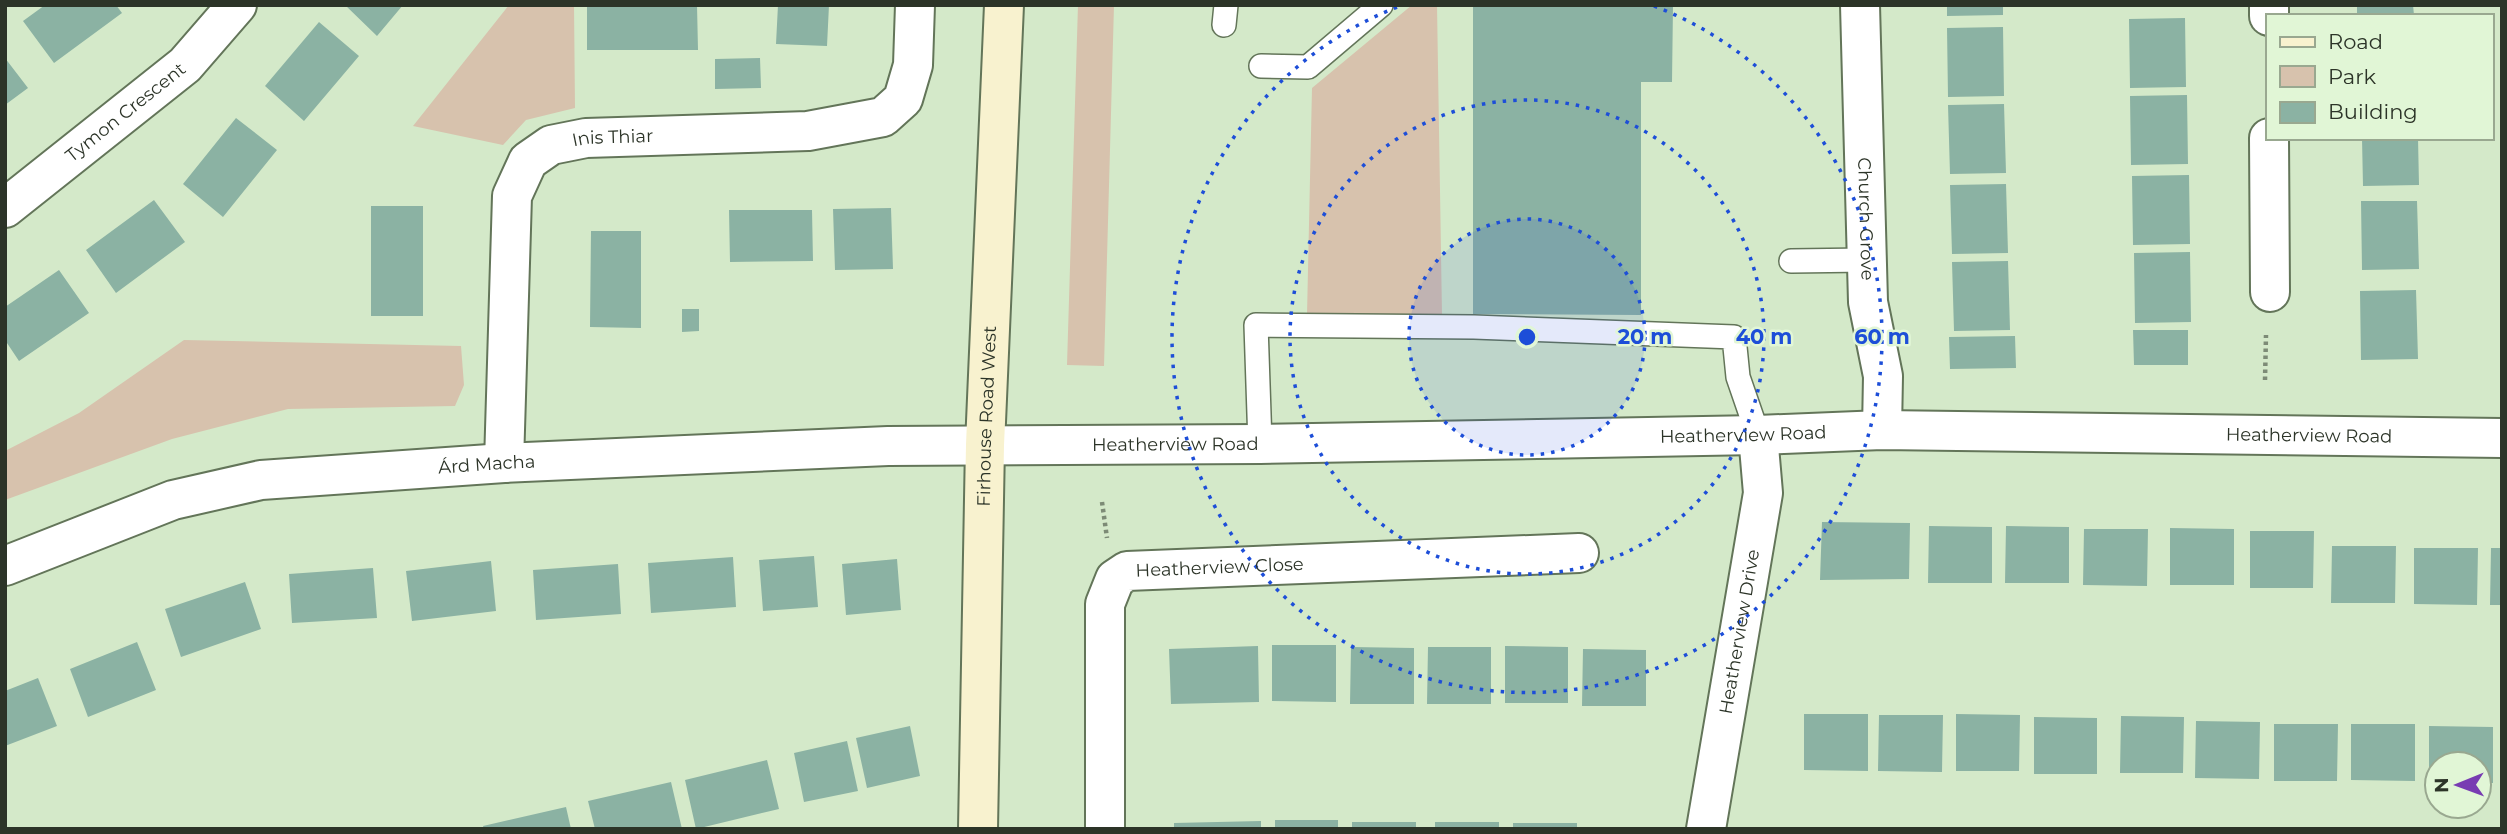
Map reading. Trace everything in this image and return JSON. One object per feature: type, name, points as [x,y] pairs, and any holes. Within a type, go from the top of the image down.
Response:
[{"type":"street","name":"Tymon Crescent","points":[[5,208],[185,65],[237,5]]},
{"type":"street","name":"Inis Thiar","points":[[504,463],[512,196],[528,160],[551,145],[586,138],[808,131],[883,117],[903,99],[910,76],[913,65],[915,5]]},
{"type":"street","name":"Firhouse Road West","points":[[978,829],[985,445],[1004,5]]},
{"type":"street","name":"Church Grove","points":[[1860,5],[1868,302],[1882,376],[1882,430]]},
{"type":"street","points":[[2269,140],[2270,292]]},
{"type":"street","name":"Heatherview Road","points":[[985,445],[1260,444],[1758,435],[1882,430],[2502,438]]},
{"type":"street","name":"Heatherview Drive","points":[[1706,829],[1763,493],[1758,435]]},
{"type":"street","name":"Árd Macha","points":[[5,566],[173,500],[261,480],[504,463],[888,446],[985,445]]},
{"type":"street","name":"Heatherview Close","points":[[1105,829],[1105,604],[1115,579],[1126,570],[1579,553]]},
{"type":"lane","points":[[1261,66],[1308,68],[1381,5]]},
{"type":"lane","points":[[1791,261],[1867,260]]},
{"type":"lane","points":[[1260,444],[1256,325],[1474,327],[1734,337],[1738,377],[1758,435]]},
{"type":"path","points":[[2265,380],[2266,335]]},
{"type":"path","points":[[1102,502],[1107,539]]},
{"type":"green space","points":[[509,5],[574,5],[575,108],[526,120],[503,145],[413,126]]},
{"type":"green space","points":[[1078,5],[1114,5],[1104,366],[1067,365]]},
{"type":"green space","points":[[1412,5],[1437,5],[1442,315],[1307,315],[1312,88]]},
{"type":"green space","points":[[184,340],[461,346],[464,385],[455,406],[288,409],[172,439],[5,500],[5,451],[79,413]]},
{"type":"building","points":[[45,5],[116,5],[122,13],[54,63],[23,21]]},
{"type":"building","points":[[345,5],[403,5],[377,36]]},
{"type":"building","points":[[587,5],[697,5],[698,50],[587,50]]},
{"type":"building","points":[[778,5],[829,5],[827,46],[776,44]]},
{"type":"building","points":[[1473,5],[1673,5],[1672,82],[1641,82],[1641,315],[1473,314]]},
{"type":"building","points":[[1947,5],[2003,5],[2003,15],[1947,16]]},
{"type":"building","points":[[2357,5],[2413,5],[2414,14],[2357,14]]},
{"type":"building","points":[[2185,18],[2186,87],[2130,88],[2129,19]]},
{"type":"building","points":[[319,22],[359,56],[304,121],[265,86]]},
{"type":"building","points":[[2003,27],[2004,96],[1948,97],[1947,28]]},
{"type":"building","points":[[5,58],[28,88],[5,105]]},
{"type":"building","points":[[760,58],[761,88],[715,89],[715,59]]},
{"type":"building","points":[[2187,95],[2188,164],[2131,165],[2130,96]]},
{"type":"building","points":[[2004,104],[2006,173],[1950,174],[1948,105]]},
{"type":"building","points":[[236,118],[277,150],[223,217],[183,184]]},
{"type":"building","points":[[2362,140],[2418,140],[2419,185],[2363,186]]},
{"type":"building","points":[[2189,175],[2190,244],[2133,245],[2132,176]]},
{"type":"building","points":[[2006,184],[2008,253],[1952,254],[1950,185]]},
{"type":"building","points":[[154,200],[185,242],[116,293],[86,250]]},
{"type":"building","points":[[2361,201],[2417,201],[2419,269],[2362,270]]},
{"type":"building","points":[[371,206],[423,206],[423,316],[371,316]]},
{"type":"building","points":[[891,208],[893,269],[835,270],[833,209]]},
{"type":"building","points":[[729,210],[812,210],[813,261],[730,262]]},
{"type":"building","points":[[591,231],[641,231],[641,328],[590,327]]},
{"type":"building","points":[[2190,252],[2191,322],[2135,323],[2134,253]]},
{"type":"building","points":[[2008,261],[2010,330],[1954,331],[1952,262]]},
{"type":"building","points":[[59,270],[89,313],[19,361],[5,340],[5,307]]},
{"type":"building","points":[[2416,290],[2418,359],[2361,360],[2360,291]]},
{"type":"building","points":[[682,309],[699,309],[699,331],[682,332]]},
{"type":"building","points":[[2133,330],[2188,330],[2188,365],[2134,365]]},
{"type":"building","points":[[2015,336],[2016,368],[1950,369],[1949,337]]},
{"type":"building","points":[[1822,522],[1910,523],[1909,579],[1820,580]]},
{"type":"building","points":[[1929,526],[1992,527],[1992,583],[1928,583]]},
{"type":"building","points":[[2006,526],[2069,527],[2069,583],[2005,583]]},
{"type":"building","points":[[2170,528],[2234,529],[2234,585],[2170,585]]},
{"type":"building","points":[[2084,529],[2148,529],[2147,586],[2083,585]]},
{"type":"building","points":[[2250,531],[2314,531],[2313,588],[2250,588]]},
{"type":"building","points":[[2332,546],[2396,546],[2395,603],[2331,603]]},
{"type":"building","points":[[2414,548],[2478,548],[2477,605],[2414,604]]},
{"type":"building","points":[[2491,548],[2502,548],[2502,605],[2490,605]]},
{"type":"building","points":[[814,556],[818,607],[763,611],[759,560]]},
{"type":"building","points":[[733,557],[736,607],[651,613],[648,563]]},
{"type":"building","points":[[897,559],[901,610],[846,615],[842,564]]},
{"type":"building","points":[[491,561],[496,611],[412,621],[406,571]]},
{"type":"building","points":[[618,564],[621,614],[536,620],[533,570]]},
{"type":"building","points":[[373,568],[377,618],[292,623],[289,574]]},
{"type":"building","points":[[245,582],[261,629],[181,657],[165,609]]},
{"type":"building","points":[[137,642],[156,690],[88,717],[70,669]]},
{"type":"building","points":[[1272,645],[1336,645],[1336,702],[1272,701]]},
{"type":"building","points":[[1258,646],[1259,702],[1171,704],[1169,649]]},
{"type":"building","points":[[1505,646],[1568,647],[1568,703],[1505,703]]},
{"type":"building","points":[[1351,647],[1414,648],[1414,704],[1350,704]]},
{"type":"building","points":[[1428,647],[1491,647],[1491,704],[1427,704]]},
{"type":"building","points":[[1583,649],[1646,650],[1646,706],[1582,706]]},
{"type":"building","points":[[38,678],[57,726],[5,746],[5,691]]},
{"type":"building","points":[[1804,714],[1868,714],[1868,771],[1804,770]]},
{"type":"building","points":[[1956,714],[2020,715],[2019,771],[1956,771]]},
{"type":"building","points":[[1879,715],[1943,715],[1942,772],[1878,771]]},
{"type":"building","points":[[2121,716],[2184,717],[2183,773],[2120,773]]},
{"type":"building","points":[[2034,717],[2097,718],[2097,774],[2034,774]]},
{"type":"building","points":[[2196,721],[2260,722],[2259,779],[2195,778]]},
{"type":"building","points":[[2274,724],[2338,724],[2337,781],[2274,781]]},
{"type":"building","points":[[2351,724],[2415,724],[2415,781],[2351,780]]},
{"type":"building","points":[[910,726],[920,776],[867,788],[856,738]]},
{"type":"building","points":[[2429,726],[2493,727],[2493,750],[2429,750]]},
{"type":"building","points":[[847,741],[858,791],[804,802],[794,753]]},
{"type":"building","points":[[767,760],[779,809],[696,829],[685,780]]},
{"type":"building","points":[[671,782],[682,829],[595,829],[588,801]]},
{"type":"building","points":[[566,807],[571,829],[484,829],[483,826]]},
{"type":"building","points":[[1275,820],[1338,820],[1338,829],[1275,829]]},
{"type":"building","points":[[1261,821],[1261,829],[1174,829],[1174,823]]},
{"type":"building","points":[[1352,822],[1416,822],[1416,829],[1352,829]]},
{"type":"building","points":[[1435,822],[1499,822],[1499,829],[1435,829]]},
{"type":"building","points":[[1513,823],[1577,823],[1577,829],[1513,829]]}]
